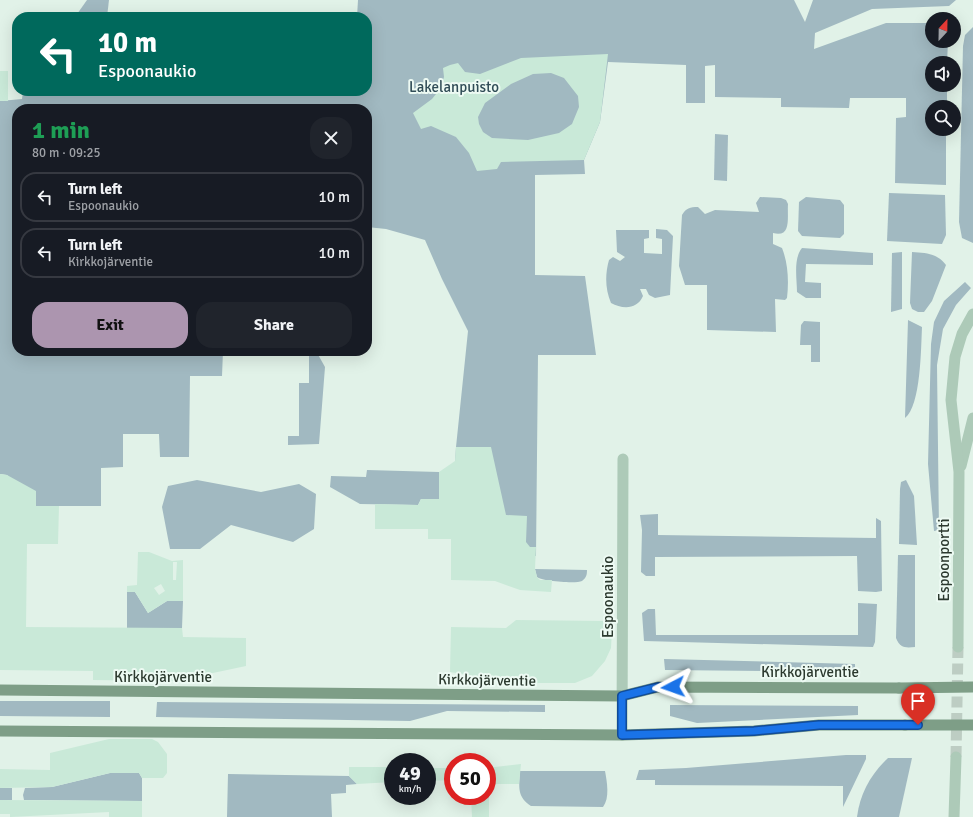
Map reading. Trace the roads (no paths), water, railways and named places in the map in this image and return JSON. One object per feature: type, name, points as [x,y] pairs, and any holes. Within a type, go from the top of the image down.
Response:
[{"type":"main road","name":"Kirkkojärventie","points":[[0,690],[622,696],[658,687],[973,687]]},
{"type":"main road","points":[[0,731],[622,735],[754,731],[819,725],[973,725]]},
{"type":"street","name":"Espoonportti","points":[[958,647],[959,472],[951,400],[955,358],[962,334],[973,314]]},
{"type":"street","name":"Espoonportti","points":[[959,472],[973,418]]},
{"type":"street","name":"Espoonaukio","points":[[622,735],[623,459]]},
{"type":"street","points":[[954,817],[956,757]]},
{"type":"tunnel","points":[[956,757],[958,647]]},
{"type":"park label","name":"Lakelanpuisto","points":[[454,87]]}]
